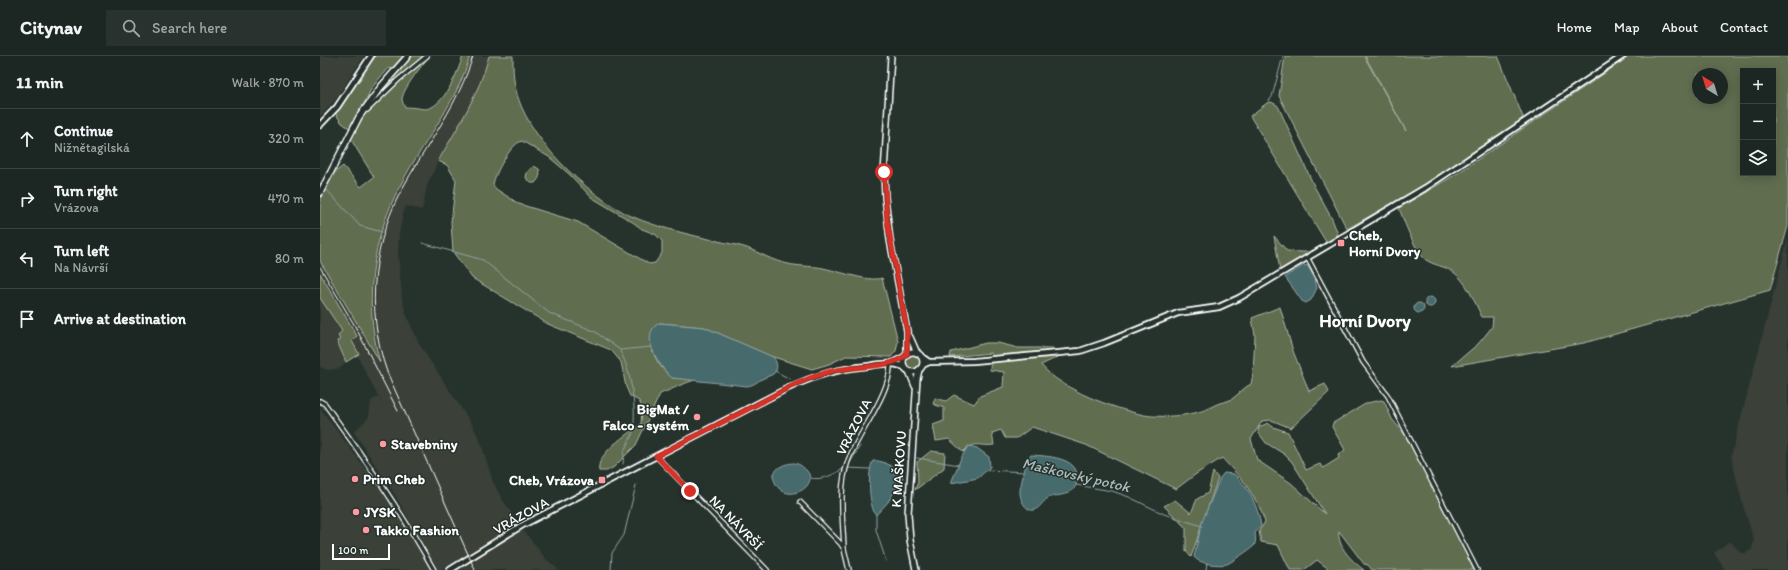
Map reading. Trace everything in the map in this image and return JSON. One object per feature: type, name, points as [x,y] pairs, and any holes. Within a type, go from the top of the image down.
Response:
[{"type":"main road","points":[[320,193],[359,117],[380,88],[408,56]]},
{"type":"main road","points":[[891,56],[884,172],[885,197],[890,240],[907,331],[912,345],[917,353],[922,357],[921,368],[914,372],[909,371]]},
{"type":"main road","points":[[907,331],[904,367],[909,371],[916,391]]},
{"type":"main road","points":[[906,356],[917,353]]},
{"type":"main road","name":"K MAŠKOVU","points":[[916,570],[910,540],[908,514],[916,391],[921,368]]},
{"type":"street","points":[[320,125],[337,107],[370,56]]},
{"type":"street","points":[[359,117],[398,80],[427,56]]},
{"type":"street","points":[[921,368],[929,362],[974,360],[1080,351],[1104,343],[1178,313],[1201,308],[1219,307],[1239,298],[1308,259],[1425,188],[1623,56]]},
{"type":"street","points":[[1308,259],[1362,362],[1388,396],[1477,570]]},
{"type":"street","points":[[890,364],[906,356]]},
{"type":"street","points":[[922,357],[929,362]]},
{"type":"street","name":"VRÁZOVA","points":[[848,570],[844,549],[842,495],[847,463],[879,401],[891,370],[890,364]]},
{"type":"street","name":"VRÁZOVA","points":[[450,570],[521,526],[788,388],[813,377],[847,368],[890,364],[904,367]]},
{"type":"street","points":[[320,401],[325,404],[408,523],[434,570]]},
{"type":"street","name":"NA NÁVRŠÍ","points":[[656,456],[767,570]]},
{"type":"street","points":[[800,502],[836,538],[844,549]]},
{"type":"shaded area","points":[[320,56],[363,56],[363,58],[335,100],[320,117]]},
{"type":"shaded area","points":[[470,56],[489,56],[485,70],[467,111],[438,161],[427,186],[422,210],[406,206],[403,214],[399,233],[398,252],[402,298],[406,314],[419,344],[473,426],[481,443],[493,482],[502,499],[526,534],[546,559],[559,570],[458,570],[466,565],[464,557],[441,570],[438,570],[395,495],[354,432],[369,417],[371,401],[378,397],[384,408],[358,357],[359,354],[352,340],[357,336],[320,273],[320,261],[380,360],[373,331],[370,300],[372,272],[380,234],[398,189],[449,107]]},
{"type":"shaded area","points":[[1788,238],[1788,570],[1725,570],[1714,553],[1730,541],[1741,553],[1746,553],[1752,549],[1754,540],[1742,502],[1731,456]]},
{"type":"shaded area","points":[[320,298],[342,331],[340,333],[340,340],[337,342],[346,362],[341,368],[329,370],[320,367]]},
{"type":"shaded area","points":[[320,408],[400,515],[432,570],[320,570]]},
{"type":"green space","points":[[373,56],[403,56],[392,68],[387,69],[371,89],[349,128],[342,123],[335,113]]},
{"type":"green space","points":[[411,56],[429,56],[406,88],[402,101],[405,107],[424,109],[438,103],[454,79],[463,56],[470,56],[452,100],[410,168],[387,214],[374,262],[372,287],[374,337],[380,362],[320,261],[320,199],[333,174],[343,166],[361,187],[374,177],[350,138],[370,105]]},
{"type":"green space","points":[[489,56],[513,56],[514,83],[521,105],[544,144],[577,179],[596,194],[631,216],[669,229],[742,246],[788,264],[824,268],[868,279],[882,278],[898,341],[896,351],[891,357],[846,356],[829,364],[812,369],[770,356],[704,327],[660,323],[656,325],[653,331],[651,342],[654,354],[660,366],[673,378],[699,379],[660,394],[636,445],[614,467],[607,471],[599,471],[599,464],[607,451],[621,438],[641,424],[642,407],[639,401],[630,396],[626,387],[621,362],[611,350],[548,324],[472,278],[453,252],[451,222],[456,180],[447,165],[438,161],[474,97]],"holes":[[[522,141],[549,157],[569,174],[591,197],[642,229],[655,234],[662,241],[662,253],[655,263],[649,264],[578,222],[519,204],[496,189],[493,185],[496,174],[508,153],[518,143]]]},
{"type":"green space","points":[[1285,56],[1364,56],[1406,131],[1365,56],[1498,56],[1523,117],[1518,123],[1433,180],[1347,229],[1279,96]]},
{"type":"green space","points":[[1630,56],[1788,56],[1788,226],[1770,290],[1584,343],[1452,366],[1479,343],[1492,327],[1493,317],[1482,317],[1470,292],[1457,275],[1449,269],[1429,262],[1422,256],[1410,236],[1399,208],[1455,175]]},
{"type":"green space","points":[[1271,102],[1279,108],[1314,186],[1332,219],[1338,234],[1336,236],[1337,238],[1280,270],[1274,236],[1287,251],[1307,252],[1326,242],[1250,116],[1267,103]]},
{"type":"green space","points":[[534,166],[539,169],[540,175],[535,183],[531,183],[526,178],[527,172]]},
{"type":"green space","points":[[320,273],[357,336],[352,341],[359,354],[346,362],[337,341],[340,340],[338,335],[342,331],[320,298]]},
{"type":"green space","points":[[1280,307],[1293,351],[1309,391],[1325,384],[1329,392],[1291,428],[1271,420],[1262,421],[1251,439],[1257,460],[1291,483],[1325,514],[1292,462],[1284,454],[1266,443],[1258,432],[1259,427],[1268,423],[1273,427],[1288,432],[1306,470],[1320,464],[1323,468],[1339,458],[1338,455],[1345,450],[1332,427],[1333,423],[1367,403],[1381,400],[1384,401],[1392,419],[1405,435],[1429,479],[1474,570],[1372,570],[1368,565],[1364,564],[1339,531],[1340,543],[1346,553],[1364,570],[1330,570],[1317,560],[1304,570],[1290,570],[1278,545],[1261,542],[1259,531],[1265,522],[1259,506],[1245,483],[1222,458],[1196,474],[1176,489],[1086,445],[1032,427],[1017,438],[1005,438],[1001,430],[992,433],[994,445],[974,445],[967,448],[963,452],[949,439],[936,441],[933,425],[944,421],[944,408],[933,404],[935,398],[946,401],[954,395],[974,404],[980,396],[1003,387],[1004,372],[990,370],[991,353],[950,357],[951,352],[986,343],[998,343],[1018,348],[1053,348],[1058,357],[1041,365],[1050,374],[1074,390],[1117,408],[1144,415],[1185,415],[1208,409],[1217,404],[1230,400],[1251,384],[1255,335],[1252,318]]},
{"type":"green space","points":[[913,355],[918,357],[920,362],[918,367],[913,369],[908,367],[906,362],[908,357]]},
{"type":"green space","points":[[931,451],[945,453],[944,468],[915,490],[918,482],[917,462]]},
{"type":"green space","points":[[1213,472],[1218,478],[1191,557],[1186,551],[1186,528],[1164,506],[1175,500],[1191,513],[1197,499],[1208,493]]},
{"type":"water","points":[[1304,265],[1308,266],[1315,279],[1317,288],[1311,300],[1306,303],[1302,301],[1285,277]]},
{"type":"water","points":[[1428,297],[1432,297],[1434,298],[1434,306],[1428,307],[1425,304],[1425,300]]},
{"type":"water","points":[[1417,303],[1421,303],[1423,304],[1423,312],[1417,313],[1414,310],[1414,306]]},
{"type":"water","points":[[660,323],[704,327],[773,357],[776,361],[777,368],[772,375],[747,386],[672,378],[657,359],[651,342],[650,334],[653,328]]},
{"type":"water","points":[[968,446],[977,448],[989,457],[990,467],[978,478],[951,483],[961,458]]},
{"type":"water","points":[[1031,455],[1053,457],[1067,462],[1073,466],[1076,471],[1077,478],[1076,485],[1069,493],[1048,498],[1034,510],[1028,509],[1025,506],[1020,493],[1025,467]]},
{"type":"water","points":[[873,461],[890,465],[903,477],[888,502],[876,515],[870,497],[869,480]]},
{"type":"water","points":[[793,463],[798,464],[806,470],[810,476],[809,482],[805,488],[798,492],[784,492],[777,486],[773,476],[776,470],[781,466]]},
{"type":"water","points":[[1224,473],[1234,474],[1244,485],[1258,511],[1261,526],[1255,533],[1256,538],[1254,546],[1227,564],[1209,564],[1194,557],[1202,522],[1220,478]]},
{"type":"waterway","points":[[1268,102],[1272,97],[1283,56]]},
{"type":"waterway","name":"Maškovský potok","points":[[325,188],[360,226],[382,232]]},
{"type":"waterway","name":"Maškovský potok","points":[[422,243],[483,260],[549,313],[594,331],[620,350],[651,347]]},
{"type":"waterway","points":[[911,331],[913,338]]},
{"type":"waterway","points":[[916,345],[924,352],[926,356]]},
{"type":"waterway","points":[[620,351],[630,380],[634,404],[634,426],[632,435],[624,451],[623,464]]},
{"type":"waterway","name":"Maškovský potok","points":[[775,371],[790,379]]},
{"type":"waterway","points":[[850,463],[860,446]]},
{"type":"waterway","name":"Maškovský potok","points":[[917,458],[959,465]]},
{"type":"waterway","points":[[810,478],[824,478],[845,468]]},
{"type":"waterway","points":[[847,468],[870,469]]},
{"type":"waterway","name":"Maškovský potok","points":[[988,470],[1025,472]]},
{"type":"waterway","points":[[611,570],[612,553],[624,535],[636,485]]},
{"type":"waterway","name":"Maškovský potok","points":[[1076,485],[1112,491],[1129,497],[1164,514],[1202,526]]},
{"type":"waterway","points":[[876,515],[876,530],[886,561]]},
{"type":"waterway","name":"Maškovský potok","points":[[1206,570],[1207,563]]},
{"type":"railway","points":[[473,56],[460,90],[406,182],[395,204],[379,251],[374,299],[380,348],[387,372],[475,570]]},
{"type":"railway","points":[[320,267],[355,326],[398,411]]},
{"type":"place","name":"Cheb, Horní Dvory","points":[[1341,243]]},
{"type":"place","name":"BigMat / Falco - systém","points":[[697,417]]},
{"type":"place","name":"Stavebniny","points":[[383,444]]},
{"type":"place","name":"Prim Cheb","points":[[355,479]]},
{"type":"place","name":"Cheb, Vrázova","points":[[602,480]]},
{"type":"place","name":"JYSK","points":[[356,512]]},
{"type":"place","name":"Takko Fashion","points":[[366,530]]},
{"type":"district","name":"Horní Dvory","points":[[1365,321]]},
{"type":"route","points":[[690,491],[656,456],[788,388],[813,377],[830,371],[847,368],[890,364],[900,360],[907,354],[907,331],[887,220],[884,172]]}]
